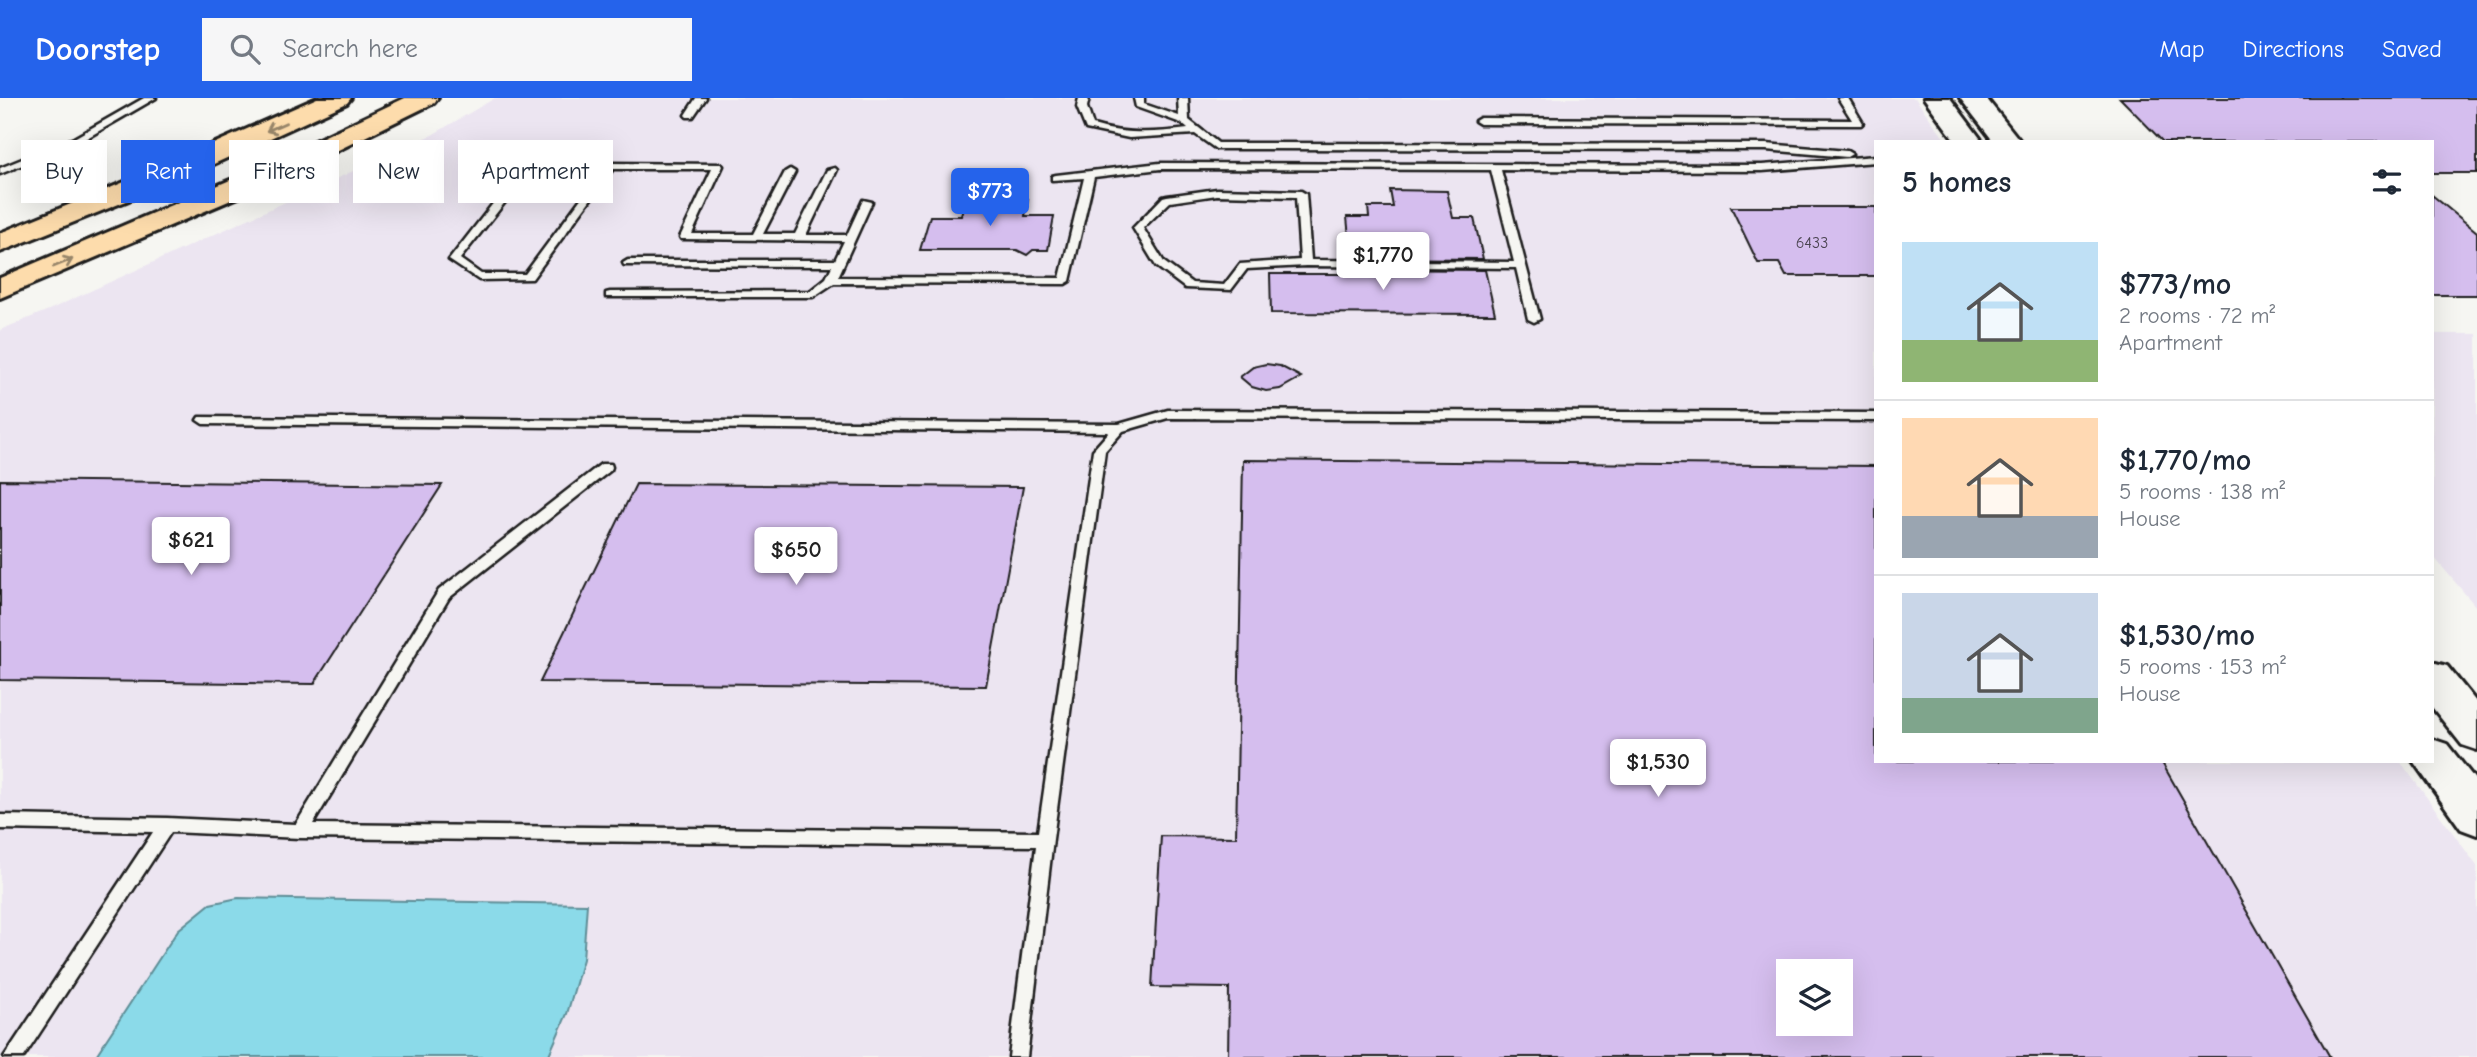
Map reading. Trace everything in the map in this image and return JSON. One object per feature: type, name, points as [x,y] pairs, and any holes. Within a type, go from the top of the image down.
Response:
[{"type":"highway","points":[[0,243],[171,173],[338,98]]},
{"type":"highway","points":[[0,289],[260,178],[425,98]]},
{"type":"main road","points":[[1937,98],[1968,140]]},
{"type":"main road","points":[[1973,98],[2006,140]]},
{"type":"main road","points":[[2434,679],[2477,733]]},
{"type":"main road","points":[[2434,759],[2477,816]]},
{"type":"lane","points":[[0,172],[77,140],[151,98]]},
{"type":"lane","points":[[691,116],[701,98]]},
{"type":"lane","points":[[1084,98],[1082,107],[1089,127],[1109,134],[1143,137],[1197,131]]},
{"type":"lane","points":[[1139,98],[1139,105],[1184,121],[1216,146],[1766,147],[1874,158]]},
{"type":"lane","points":[[1183,98],[1184,121]]},
{"type":"lane","points":[[1480,121],[1858,123],[1843,98]]},
{"type":"lane","points":[[1056,178],[1160,166],[1762,168],[1874,158]]},
{"type":"lane","points":[[610,166],[528,278],[478,277],[454,260],[502,199],[552,173],[610,166]]},
{"type":"lane","points":[[613,166],[718,166],[685,237],[850,239]]},
{"type":"lane","points":[[1495,167],[1534,319]]},
{"type":"lane","points":[[799,238],[832,170]]},
{"type":"lane","points":[[756,238],[790,172]]},
{"type":"lane","points":[[831,280],[1065,281],[1090,174]]},
{"type":"lane","points":[[1306,263],[1301,194],[1217,192],[1167,200],[1138,228],[1160,264],[1189,286],[1227,288],[1244,266],[1306,263],[1520,265]]},
{"type":"lane","points":[[610,295],[813,294],[831,280],[867,202]]},
{"type":"lane","points":[[628,263],[839,263]]},
{"type":"lane","points":[[203,420],[1119,428],[1168,414],[1874,417]]},
{"type":"lane","points":[[1018,1057],[1099,450],[1119,428]]},
{"type":"lane","points":[[300,831],[444,594],[607,467]]},
{"type":"lane","points":[[0,822],[300,831],[1045,839]]},
{"type":"lane","points":[[13,1057],[167,825]]},
{"type":"shaded area","points":[[495,98],[1915,98],[1946,140],[1874,140],[1874,763],[2401,763],[2477,866],[2477,1057],[0,1057],[0,330],[283,203],[339,203],[339,177],[353,171],[353,203],[444,203],[444,140],[421,140]]},
{"type":"shaded area","points":[[2434,334],[2477,334],[2477,608],[2434,557]]},
{"type":"water","points":[[238,898],[587,904],[583,959],[567,1014],[548,1057],[95,1057],[178,930],[210,904]]},
{"type":"building","points":[[2120,98],[2477,98],[2477,173],[2434,173],[2434,140],[2161,140]]},
{"type":"building","points":[[1390,190],[1447,191],[1453,218],[1474,218],[1483,259],[1351,258],[1347,217],[1369,217],[1368,207],[1393,207]]},
{"type":"building","points":[[2434,197],[2477,232],[2477,295],[2434,295]]},
{"type":"building","points":[[1028,199],[1025,216],[1054,216],[1048,250],[1033,250],[1027,255],[1017,250],[920,250],[930,216],[961,216],[965,200]]},
{"type":"building","points":[[1731,207],[1874,207],[1874,276],[1786,276],[1779,263],[1758,263]]},
{"type":"building","points":[[1352,269],[1485,270],[1495,314],[1271,313],[1270,274],[1353,274]]},
{"type":"building","points":[[1266,364],[1280,366],[1301,377],[1280,389],[1266,391],[1252,387],[1240,377],[1253,367]]},
{"type":"building","points":[[1243,460],[1874,466],[1874,763],[2162,763],[2330,1057],[1228,1057],[1229,988],[1152,987],[1161,836],[1236,837]]},
{"type":"building","points":[[0,480],[442,485],[314,684],[0,680]]},
{"type":"building","points":[[636,484],[1023,487],[986,686],[540,682]]}]
